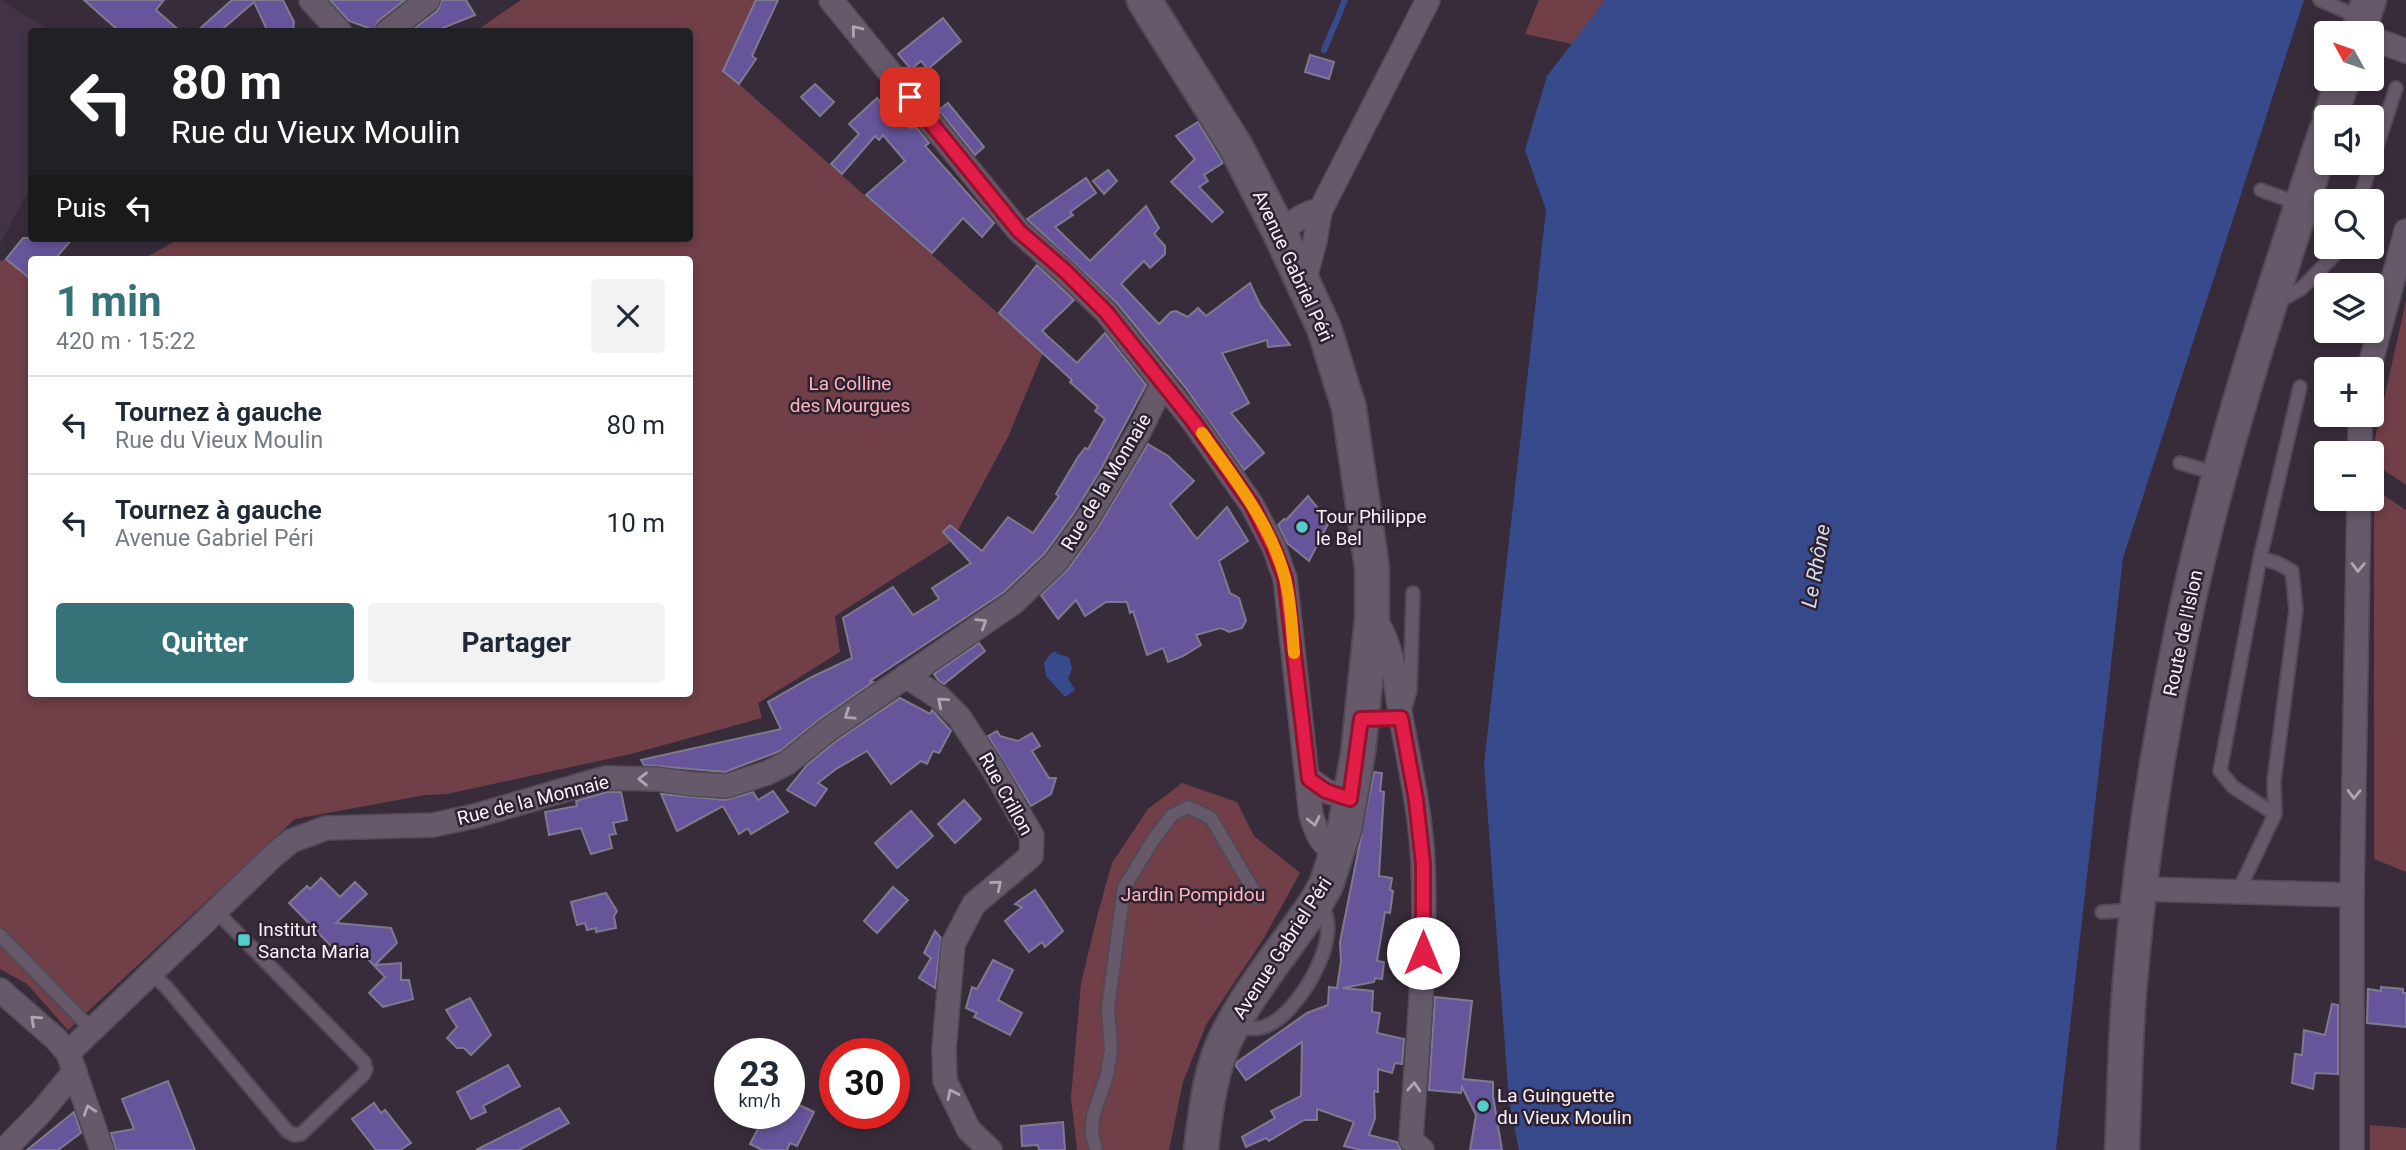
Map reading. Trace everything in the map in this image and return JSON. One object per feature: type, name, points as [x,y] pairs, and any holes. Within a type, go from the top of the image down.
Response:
[{"type":"main road","name":"Avenue Gabriel Péri","points":[[1144,0],[1236,147],[1304,281],[1324,328],[1349,408],[1372,568],[1372,618],[1361,719],[1350,799],[1338,852],[1317,901],[1232,1026],[1219,1055],[1207,1102],[1201,1150]]},
{"type":"main road","name":"Route de l'Islon","points":[[2122,1150],[2131,972],[2139,900],[2152,794],[2181,634],[2219,474],[2268,308],[2314,168]]},
{"type":"street","points":[[311,0],[336,28]]},
{"type":"street","points":[[392,28],[428,0]]},
{"type":"street","points":[[831,0],[1019,231],[1106,312],[1163,383],[1252,505],[1285,578],[1311,815],[1317,836],[1327,848],[1338,852]]},
{"type":"street","points":[[1304,281],[1320,211],[1428,0]]},
{"type":"street","points":[[2384,35],[2406,51]]},
{"type":"street","points":[[1279,231],[1309,211],[1320,211]]},
{"type":"street","points":[[2372,357],[2406,231]]},
{"type":"street","name":"Rue de la Monnaie","points":[[4,1150],[42,1111],[91,1029],[291,841],[326,828],[433,825],[606,778],[657,779],[727,786],[767,773],[787,763],[828,730],[1013,603],[1056,562],[1086,521],[1112,478],[1163,383]]},
{"type":"street","points":[[2352,1150],[2352,895],[2359,511]]},
{"type":"street","points":[[1372,618],[1380,625],[1387,644],[1416,800],[1423,864],[1423,953],[1411,1140],[1422,1150]]},
{"type":"street","name":"Rue Crillon","points":[[906,676],[940,698],[959,717],[1032,836],[1031,856],[974,904],[953,944],[944,1049],[945,1081],[969,1130],[990,1150]]},
{"type":"street","points":[[1361,719],[1401,718]]},
{"type":"street","points":[[1309,779],[1326,791],[1350,799]]},
{"type":"street","points":[[2139,900],[2238,892],[2352,895]]},
{"type":"street","points":[[0,990],[57,1039],[71,1062],[102,1150]]},
{"type":"lane","points":[[2320,0],[2363,21]]},
{"type":"lane","points":[[2363,189],[2396,88]]},
{"type":"lane","points":[[2261,190],[2302,204]]},
{"type":"lane","points":[[2268,308],[2302,288],[2330,259]]},
{"type":"lane","points":[[2275,814],[2233,787],[2220,771],[2260,558],[2300,387]]},
{"type":"lane","points":[[2180,463],[2219,474]]},
{"type":"lane","points":[[2238,892],[2275,814],[2274,780],[2296,610],[2291,571],[2260,558]]},
{"type":"lane","points":[[1401,718],[1410,691],[1413,593]]},
{"type":"lane","points":[[1096,1150],[1092,1135],[1093,1116],[1107,1075],[1111,1049],[1108,1008],[1119,913],[1124,888],[1153,840],[1172,815],[1188,807],[1211,818],[1258,898]]},
{"type":"lane","points":[[2102,912],[2139,900]]},
{"type":"lane","points":[[151,972],[286,1131],[294,1135],[301,1134],[364,1074],[366,1069],[363,1062],[215,910]]},
{"type":"lane","points":[[0,935],[91,1029]]},
{"type":"shaded area","points":[[0,0],[46,28],[28,28],[28,192],[0,244]]},
{"type":"green space","name":"La Colline des Mourgues","points":[[521,0],[756,0],[724,71],[1043,353],[1008,437],[952,541],[835,616],[840,652],[758,703],[762,718],[631,754],[447,794],[425,795],[295,819],[68,1030],[27,984],[0,969],[0,261],[6,259],[28,277],[28,697],[693,697],[693,256],[148,256],[174,242],[693,242],[693,28],[480,28]]},
{"type":"green space","points":[[1539,0],[1605,0],[1572,44],[1525,34]]},
{"type":"green space","points":[[2406,301],[2406,485],[2385,471],[2384,441],[2375,441],[2378,427],[2384,427],[2384,399]]},
{"type":"green space","points":[[2384,496],[2406,510],[2406,872],[2374,859],[2374,511],[2384,511]]},
{"type":"green space","name":"Jardin Pompidou","points":[[1182,783],[1237,802],[1254,836],[1300,873],[1264,938],[1206,1025],[1183,1082],[1169,1150],[1077,1150],[1071,1098],[1081,983],[1112,863],[1148,809]]},
{"type":"green space","points":[[2370,1125],[2406,1128],[2406,1150],[2370,1150]]},
{"type":"water","name":"Le Rhône","points":[[1605,0],[2304,0],[2123,558],[2056,1150],[1519,1150],[1509,1100],[1484,765],[1546,210],[1525,150],[1547,76]]},
{"type":"water","points":[[1056,651],[1057,654],[1069,657],[1072,669],[1068,678],[1075,690],[1065,697],[1046,676],[1044,663],[1051,653]]},
{"type":"building","points":[[84,0],[164,0],[156,10],[176,28],[116,28]]},
{"type":"building","points":[[232,0],[283,0],[294,22],[293,28],[266,28],[254,2],[224,28],[200,28]]},
{"type":"building","points":[[330,0],[405,0],[378,21],[375,28],[349,21]]},
{"type":"building","points":[[442,0],[466,0],[475,15],[443,28],[415,28],[437,11]]},
{"type":"building","points":[[756,0],[778,0],[752,56],[756,59],[739,84],[723,71]]},
{"type":"building","points":[[943,18],[961,41],[928,69],[921,61],[911,69],[898,54]]},
{"type":"building","points":[[1310,55],[1334,62],[1329,79],[1305,72]]},
{"type":"building","points":[[815,84],[834,102],[820,116],[801,97]]},
{"type":"building","points":[[877,98],[884,106],[888,103],[910,128],[916,127],[929,143],[925,146],[994,223],[982,237],[963,218],[932,253],[866,195],[905,161],[883,135],[879,140],[875,136],[842,174],[831,164],[859,134],[849,124]]},
{"type":"building","points":[[948,103],[984,147],[975,155],[939,110]]},
{"type":"building","points":[[1198,122],[1223,163],[1204,175],[1208,181],[1199,187],[1223,212],[1212,222],[1171,182],[1195,159],[1176,136]]},
{"type":"building","points":[[1108,170],[1117,181],[1104,194],[1093,181]]},
{"type":"building","points":[[1086,178],[1096,193],[1070,212],[1073,215],[1055,227],[1090,261],[1146,206],[1159,228],[1154,234],[1165,246],[1165,254],[1150,268],[1144,261],[1121,284],[1159,324],[1171,312],[1176,311],[1188,317],[1198,308],[1206,316],[1250,283],[1262,309],[1290,345],[1268,347],[1267,340],[1222,353],[1249,403],[1231,413],[1264,453],[1244,470],[1185,387],[1117,303],[1027,219]]},
{"type":"building","points":[[23,238],[28,238],[28,242],[70,242],[58,256],[28,256],[28,277],[6,259]]},
{"type":"building","points":[[1037,265],[1074,300],[1042,331],[1077,363],[1105,333],[1146,385],[1100,471],[1045,553],[1004,592],[870,681],[873,682],[780,751],[725,772],[644,765],[641,760],[781,729],[768,702],[852,658],[843,618],[893,587],[913,615],[939,599],[932,588],[971,563],[943,532],[950,525],[982,551],[1008,517],[1033,533],[1059,496],[1056,494],[1078,457],[1085,448],[1088,449],[1105,419],[1095,411],[1098,407],[1070,382],[1072,380],[999,313]]},
{"type":"building","points":[[1148,444],[1168,456],[1194,481],[1170,504],[1197,539],[1227,507],[1248,541],[1219,561],[1230,593],[1239,598],[1246,621],[1242,628],[1229,632],[1221,628],[1196,635],[1201,645],[1168,662],[1163,648],[1147,655],[1133,611],[1130,613],[1127,602],[1106,602],[1085,616],[1076,600],[1058,619],[1041,595],[1067,570],[1097,529]]},
{"type":"building","name":"Tour Philippe le Bel","points":[[1308,496],[1329,522],[1309,561],[1287,543],[1278,525]]},
{"type":"building","points":[[979,643],[985,651],[944,684],[939,681],[934,674]]},
{"type":"building","points":[[900,698],[930,714],[932,710],[951,731],[939,753],[933,751],[927,764],[921,761],[891,784],[867,751],[818,783],[827,789],[815,806],[787,790],[807,765],[836,741]]},
{"type":"building","points":[[997,731],[1000,736],[1018,741],[1032,733],[1040,746],[1032,751],[1049,778],[1056,778],[1051,794],[1031,806],[988,736]]},
{"type":"building","points":[[1374,772],[1382,773],[1380,791],[1384,792],[1379,876],[1392,878],[1390,890],[1393,891],[1390,913],[1385,912],[1377,961],[1384,962],[1382,979],[1375,978],[1374,982],[1343,988],[1373,991],[1372,1012],[1380,1013],[1377,1033],[1404,1039],[1402,1064],[1395,1063],[1392,1073],[1378,1069],[1378,1092],[1374,1091],[1375,1118],[1369,1135],[1397,1142],[1401,1150],[1361,1150],[1344,1146],[1354,1122],[1317,1109],[1317,1120],[1304,1120],[1269,1141],[1266,1138],[1246,1147],[1242,1137],[1275,1118],[1271,1111],[1301,1096],[1302,1042],[1246,1080],[1236,1066],[1237,1062],[1307,1013],[1328,1005],[1329,987],[1337,988],[1341,961],[1340,942]]},
{"type":"building","points":[[773,791],[788,812],[751,834],[748,828],[739,834],[723,806],[677,831],[661,794],[726,800],[753,792],[758,800]]},
{"type":"building","points":[[607,792],[621,792],[627,820],[613,823],[616,834],[609,835],[612,848],[591,854],[581,828],[549,835],[545,812],[577,806],[576,801]]},
{"type":"building","points":[[964,800],[981,819],[955,843],[938,824]]},
{"type":"building","points":[[911,811],[933,836],[897,868],[875,843]]},
{"type":"building","points":[[321,878],[340,897],[355,882],[367,894],[336,923],[391,928],[397,943],[375,965],[401,963],[401,980],[409,980],[413,999],[383,1007],[369,993],[385,977],[359,950],[339,948],[336,951],[289,903],[307,886],[310,889]]},
{"type":"building","points":[[893,887],[908,900],[877,933],[864,921]]},
{"type":"building","points":[[1035,890],[1063,931],[1045,947],[1042,942],[1029,952],[1005,921],[1022,907],[1015,904]]},
{"type":"building","points":[[606,893],[617,911],[614,916],[616,928],[596,932],[596,928],[587,930],[585,923],[577,925],[571,902]]},
{"type":"building","points":[[935,931],[941,938],[935,988],[919,978],[931,958],[924,953]]},
{"type":"building","points":[[993,960],[1013,970],[998,1000],[1022,1013],[1010,1035],[974,1017],[977,1013],[966,1008],[972,987],[977,989]]},
{"type":"building","points":[[2381,987],[2403,989],[2403,993],[2406,993],[2406,1027],[2367,1023],[2368,989],[2381,991]]},
{"type":"building","points":[[1435,997],[1472,1001],[1463,1079],[1493,1082],[1502,1150],[1470,1150],[1476,1115],[1462,1087],[1461,1093],[1429,1090]]},
{"type":"building","points":[[470,998],[491,1035],[471,1055],[464,1048],[457,1048],[447,1038],[457,1027],[446,1010]]},
{"type":"building","points":[[2332,1004],[2338,1005],[2338,1074],[2315,1073],[2313,1089],[2292,1083],[2295,1054],[2302,1055],[2304,1030],[2325,1035]]},
{"type":"building","points":[[508,1065],[520,1086],[483,1106],[486,1112],[471,1119],[457,1092]]},
{"type":"building","points":[[168,1081],[195,1150],[116,1150],[111,1133],[134,1129],[122,1099]]},
{"type":"building","points":[[374,1103],[381,1113],[385,1110],[411,1143],[400,1150],[376,1150],[352,1119]]},
{"type":"building","points":[[559,1108],[569,1123],[519,1150],[476,1150]]},
{"type":"building","points":[[805,1108],[814,1112],[797,1146],[790,1143],[787,1150],[762,1150],[750,1144],[758,1129],[805,1129]]},
{"type":"building","points":[[74,1112],[81,1133],[58,1150],[27,1150]]},
{"type":"building","points":[[1063,1122],[1065,1150],[1039,1150],[1038,1145],[1022,1146],[1021,1126]]},
{"type":"waterway","points":[[1324,50],[1345,0]]},
{"type":"slow traffic","points":[[1202,433],[1252,505],[1273,547],[1285,578],[1294,653]]},
{"type":"place","name":"Tour Philippe le Bel","points":[[1302,527]]},
{"type":"place","name":"Institut Sancta Maria","points":[[244,940]]},
{"type":"place","name":"La Guinguette du Vieux Moulin","points":[[1483,1106]]},
{"type":"route","points":[[910,97],[1019,231],[1065,271],[1124,333],[1193,421],[1252,505],[1285,578],[1309,779],[1326,791],[1350,799],[1361,719],[1401,718],[1416,800],[1423,864],[1423,953]]}]
